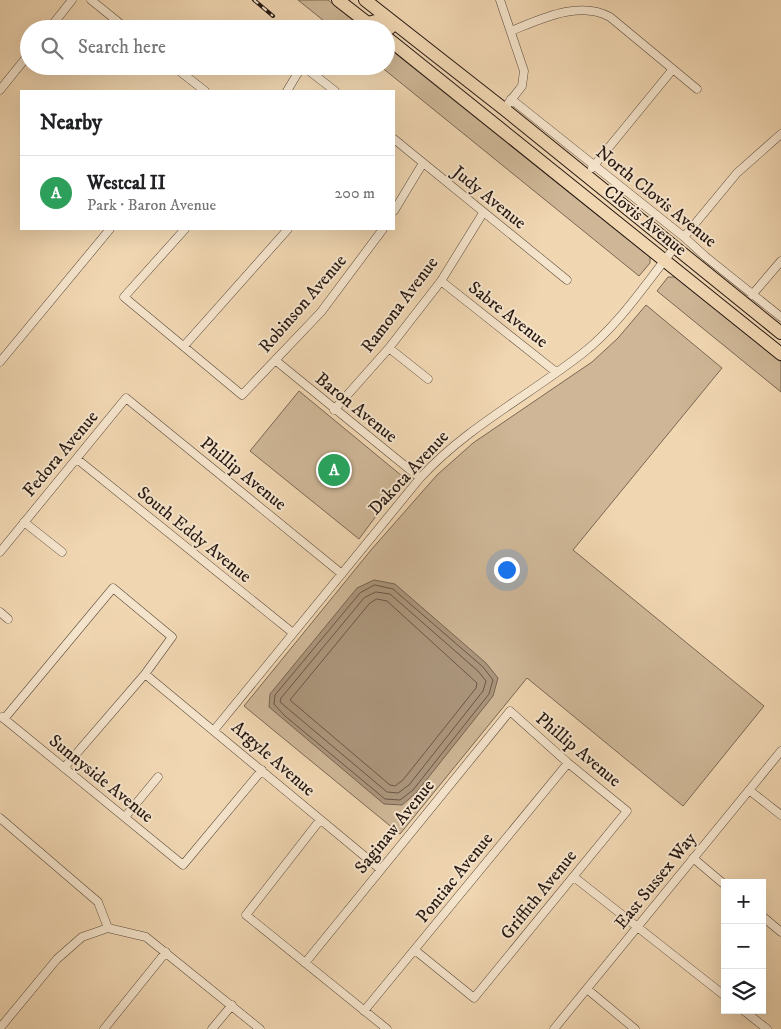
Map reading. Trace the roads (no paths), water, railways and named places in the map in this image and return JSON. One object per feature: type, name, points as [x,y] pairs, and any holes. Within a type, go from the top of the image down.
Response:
[{"type":"main road","points":[[338,0],[364,20]]},
{"type":"main road","points":[[352,0],[370,14],[379,11]]},
{"type":"main road","points":[[365,0],[390,20]]},
{"type":"main road","points":[[395,24],[423,46]]},
{"type":"main road","points":[[395,32],[416,48],[423,46]]},
{"type":"main road","name":"Clovis Avenue","points":[[395,45],[487,116],[781,354]]},
{"type":"main road","name":"Clovis Avenue","points":[[423,46],[508,104],[590,171],[675,247],[781,333]]},
{"type":"main road","points":[[426,69],[446,75],[492,110],[508,104]]},
{"type":"street","points":[[56,20],[72,0]]},
{"type":"street","points":[[91,0],[116,20]]},
{"type":"street","points":[[500,0],[524,72],[522,86],[508,104]]},
{"type":"street","points":[[511,31],[565,10],[591,8],[610,17],[697,89]]},
{"type":"street","points":[[0,90],[20,65]]},
{"type":"street","points":[[590,171],[673,69]]},
{"type":"street","points":[[185,75],[204,90]]},
{"type":"street","points":[[288,90],[297,75]]},
{"type":"street","points":[[315,75],[334,90]]},
{"type":"street","points":[[684,237],[737,173],[781,134]]},
{"type":"street","name":"Judy Avenue","points":[[395,140],[483,214],[567,280]]},
{"type":"street","points":[[395,209],[423,163]]},
{"type":"street","name":"North Clovis Avenue","points":[[590,171],[684,237],[781,317]]},
{"type":"street","name":"Ramona Avenue","points":[[334,410],[390,348],[441,281],[483,214]]},
{"type":"street","points":[[0,362],[109,230]]},
{"type":"street","points":[[184,230],[124,297],[184,346],[287,230]]},
{"type":"street","name":"Robinson Avenue","points":[[184,346],[242,395],[321,312],[382,230]]},
{"type":"street","name":"Dakota Avenue","points":[[215,730],[420,478],[464,435],[596,343],[675,247]]},
{"type":"street","points":[[752,294],[781,261]]},
{"type":"street","name":"Sabre Avenue","points":[[441,281],[556,372]]},
{"type":"street","points":[[390,348],[428,379]]},
{"type":"street","name":"Baron Avenue","points":[[275,360],[334,410],[420,478]]},
{"type":"street","name":"Fedora Avenue","points":[[0,552],[126,398]]},
{"type":"street","name":"Phillip Avenue","points":[[126,398],[342,574]]},
{"type":"street","name":"South Eddy Avenue","points":[[77,459],[293,633]]},
{"type":"street","points":[[24,522],[62,552]]},
{"type":"street","points":[[2,717],[113,588],[172,637],[145,674],[64,768]]},
{"type":"street","points":[[0,612],[8,619]]},
{"type":"street","name":"Argyle Avenue","points":[[145,674],[215,730],[380,869]]},
{"type":"street","name":"Phillip Avenue","points":[[510,711],[568,763],[627,811]]},
{"type":"street","name":"Saginaw Avenue","points":[[305,963],[510,711]]},
{"type":"street","name":"Sunnyside Avenue","points":[[2,717],[183,866],[262,770]]},
{"type":"street","name":"East Sussex Way","points":[[554,1029],[781,751]]},
{"type":"street","name":"Pontiac Avenue","points":[[364,1011],[416,951],[568,763]]},
{"type":"street","points":[[125,818],[158,777]]},
{"type":"street","points":[[749,790],[781,815]]},
{"type":"street","name":"Griffith Avenue","points":[[416,951],[474,998],[627,811]]},
{"type":"street","points":[[0,818],[98,902],[108,928]]},
{"type":"street","points":[[320,820],[246,915],[386,1029]]},
{"type":"street","points":[[693,858],[721,882]]},
{"type":"street","points":[[574,877],[721,993]]},
{"type":"street","points":[[766,919],[781,932]]},
{"type":"street","points":[[0,1028],[57,959],[82,937],[108,928],[146,937],[260,1029]]},
{"type":"street","points":[[104,1029],[166,952]]},
{"type":"street","points":[[587,989],[635,1029]]},
{"type":"street","points":[[212,1029],[232,1005]]},
{"type":"street","points":[[748,1014],[767,1029]]},
{"type":"water","points":[[374,580],[395,584],[486,663],[498,678],[493,696],[416,793],[402,805],[384,804],[269,707],[270,694],[357,588]]},
{"type":"railway","points":[[254,0],[273,16]]},
{"type":"place","name":"Westcal II","points":[[334,470]]}]
